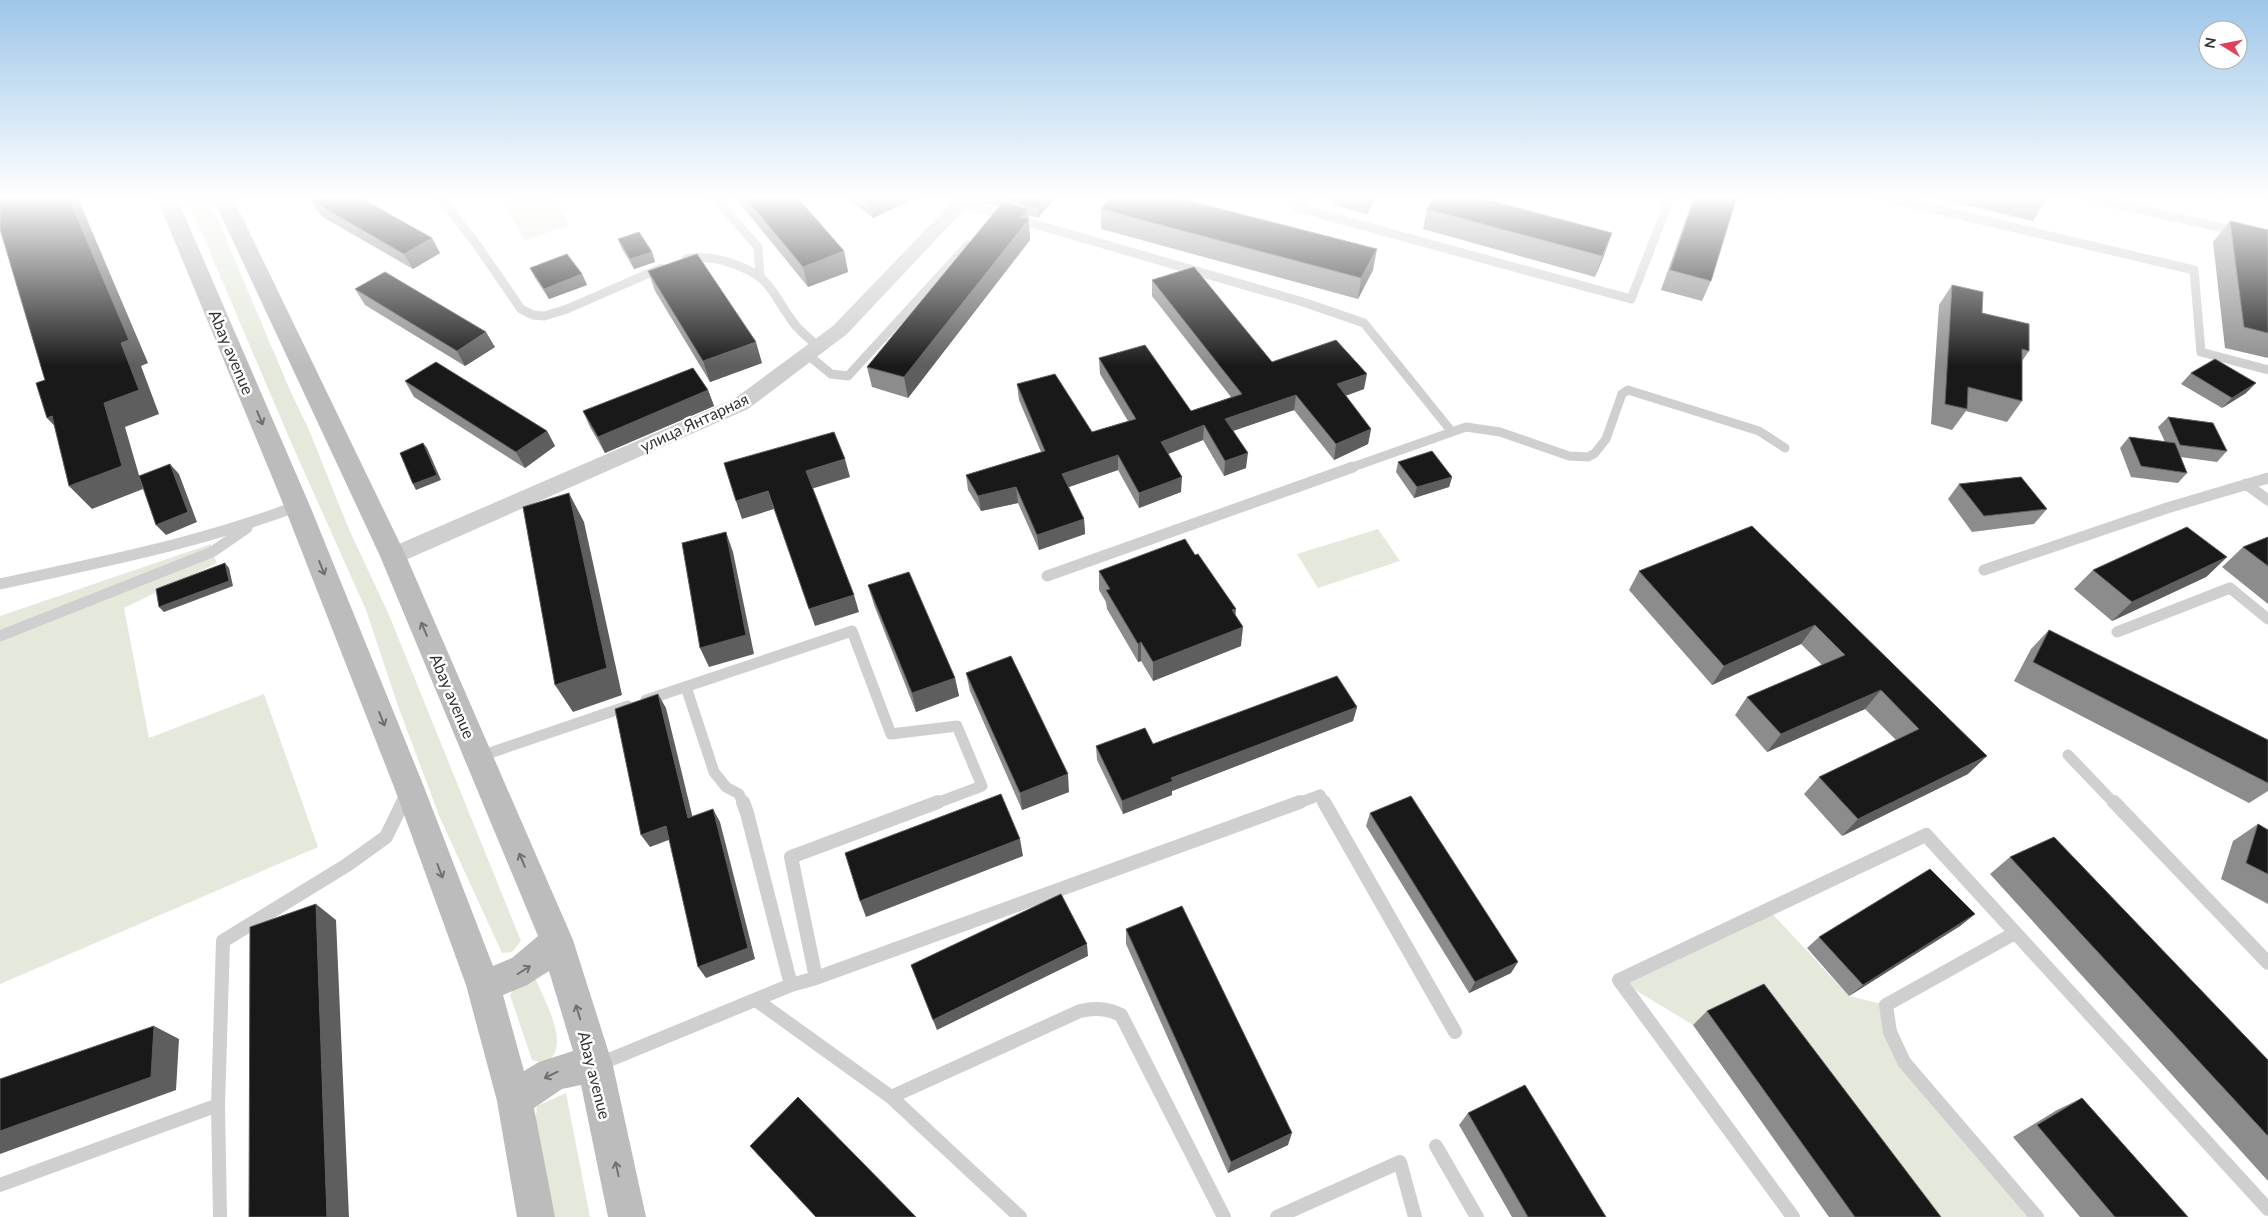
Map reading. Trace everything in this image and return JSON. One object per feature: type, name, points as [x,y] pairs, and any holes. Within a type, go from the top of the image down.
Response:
[{"type":"main road","name":"Abay avenue","points":[[190,253],[297,506],[409,787],[483,985],[515,1102],[536,1217]]},
{"type":"main road","name":"Abay avenue","points":[[249,253],[393,556],[556,940],[595,1066],[627,1217]]},
{"type":"main road","points":[[483,985],[518,974],[536,962],[556,940]]},
{"type":"main road","points":[[515,1102],[551,1074],[572,1067],[595,1066]]},
{"type":"street","name":"улица Янтарная","points":[[393,556],[740,404],[840,330],[914,253]]},
{"type":"lane","points":[[482,253],[521,309],[532,315],[544,316],[566,309],[691,257],[713,258],[760,276],[777,295],[831,375],[841,378],[848,376],[961,253]]},
{"type":"lane","points":[[758,253],[760,276]]},
{"type":"lane","points":[[1124,253],[1303,302],[1364,323],[1452,432]]},
{"type":"lane","points":[[1462,253],[1631,299],[1649,253]]},
{"type":"lane","points":[[2121,253],[2194,270],[2201,352],[2268,370]]},
{"type":"lane","points":[[1047,576],[1466,427],[1482,428],[1539,444],[1572,458],[1590,456],[1596,453],[1606,438],[1617,416],[1622,394],[1628,390],[1759,432],[1785,448]]},
{"type":"lane","points":[[1984,570],[2167,508],[2268,478]]},
{"type":"lane","points":[[2246,484],[2268,500]]},
{"type":"lane","points":[[0,584],[159,549],[255,523],[297,506]]},
{"type":"lane","points":[[0,636],[212,552],[255,523]]},
{"type":"lane","points":[[2117,632],[2230,588],[2268,618]]},
{"type":"lane","points":[[478,757],[852,631],[891,734],[957,726],[982,786],[791,857],[816,978]]},
{"type":"lane","points":[[686,687],[714,772],[726,787],[739,794],[747,813],[791,985]]},
{"type":"lane","points":[[2068,754],[2268,962]]},
{"type":"lane","points":[[220,1217],[218,1105],[222,941],[347,865],[386,837],[400,812],[409,787]]},
{"type":"lane","points":[[595,1066],[791,985],[816,978],[1320,795],[1456,1032]]},
{"type":"lane","points":[[1793,1217],[1619,980],[1926,835],[2268,1209]]},
{"type":"lane","points":[[2015,933],[1886,1005],[1890,1032],[1904,1062],[2037,1217]]},
{"type":"lane","points":[[756,1000],[891,1097],[1020,1217]]},
{"type":"lane","points":[[891,1097],[1080,1011],[1098,1007],[1108,1009],[1121,1015],[1224,1217]]},
{"type":"lane","points":[[0,1185],[218,1105]]},
{"type":"lane","points":[[1436,1146],[1478,1217]]},
{"type":"lane","points":[[1277,1217],[1400,1162],[1415,1217]]},
{"type":"shaded area","points":[[210,253],[232,253],[289,388],[309,430],[348,527],[389,615],[521,941],[512,952],[502,953],[440,818],[398,706],[366,610],[290,440]]},
{"type":"shaded area","points":[[1378,529],[1400,561],[1318,588],[1297,554]]},
{"type":"shaded area","points":[[211,544],[217,563],[124,608],[149,738],[264,694],[318,847],[0,984],[0,616]]},
{"type":"shaded area","points":[[1768,909],[1849,996],[1886,1005],[1905,1062],[2037,1217],[1912,1217],[1693,1025],[1619,980]]},
{"type":"shaded area","points":[[530,978],[536,980],[552,1018],[557,1039],[556,1048],[551,1059],[541,1062],[532,1060],[510,995],[516,985]]},
{"type":"shaded area","points":[[566,1093],[590,1217],[552,1217],[535,1123],[537,1106]]},
{"type":"building","points":[[7,253],[92,253],[129,340],[121,343],[139,390],[104,403],[122,466],[69,486],[52,416],[47,418],[36,383],[45,380]]},
{"type":"building","points":[[626,253],[650,253],[630,259]]},
{"type":"building","points":[[791,253],[839,253],[803,267]]},
{"type":"building","points":[[961,253],[1002,253],[904,377],[867,367]]},
{"type":"building","points":[[1266,253],[1375,253],[1361,278]]},
{"type":"building","points":[[1590,253],[1603,253],[1602,256]]},
{"type":"building","points":[[1676,253],[1720,253],[1711,281],[1670,270]]},
{"type":"building","points":[[2234,253],[2268,253],[2268,333],[2244,327]]},
{"type":"building","points":[[567,254],[582,274],[544,289],[530,268]]},
{"type":"building","points":[[697,254],[756,342],[703,361],[648,271]]},
{"type":"building","points":[[1194,267],[1272,362],[1336,340],[1367,374],[1337,384],[1371,429],[1336,444],[1296,395],[1225,419],[1248,453],[1225,461],[1204,425],[1161,442],[1182,477],[1139,493],[1118,455],[1062,474],[1084,519],[1037,535],[1016,487],[978,496],[966,475],[1045,451],[1017,384],[1055,374],[1092,432],[1136,419],[1099,358],[1145,345],[1191,411],[1242,394],[1152,280]]},
{"type":"building","points":[[385,272],[486,332],[457,351],[355,289]]},
{"type":"building","points":[[1952,285],[1983,292],[1982,313],[2029,324],[2029,351],[2022,349],[2022,401],[1968,387],[1967,409],[1945,404]]},
{"type":"building","points":[[2215,359],[2256,383],[2232,398],[2191,373]]},
{"type":"building","points":[[436,362],[547,431],[516,452],[405,381]]},
{"type":"building","points":[[693,368],[708,390],[598,437],[583,411]]},
{"type":"building","points":[[2168,417],[2213,423],[2227,451],[2180,445]]},
{"type":"building","points":[[834,432],[845,459],[806,471],[854,595],[809,609],[768,491],[736,501],[724,463]]},
{"type":"building","points":[[2129,437],[2175,443],[2187,473],[2141,466]]},
{"type":"building","points":[[423,443],[437,475],[413,484],[400,453]]},
{"type":"building","points":[[1432,451],[1452,477],[1417,487],[1398,462]]},
{"type":"building","points":[[170,464],[188,512],[156,525],[139,476]]},
{"type":"building","points":[[2021,477],[2047,509],[1984,516],[1959,484]]},
{"type":"building","points":[[569,493],[607,668],[555,685],[523,507]]},
{"type":"building","points":[[1752,526],[1987,756],[1858,819],[1819,777],[1919,729],[1881,690],[1781,734],[1747,697],[1845,655],[1815,625],[1724,666],[1639,571]]},
{"type":"building","points":[[2187,527],[2227,557],[2132,602],[2093,570]]},
{"type":"building","points":[[726,532],[746,635],[700,648],[682,543]]},
{"type":"building","points":[[2268,537],[2268,566],[2243,547]]},
{"type":"building","points":[[1185,539],[1195,555],[1198,554],[1236,609],[1232,610],[1243,627],[1153,662],[1141,642],[1138,644],[1106,590],[1110,589],[1099,571]]},
{"type":"building","points":[[225,563],[229,581],[159,607],[156,589]]},
{"type":"building","points":[[909,572],[955,678],[912,693],[868,585]]},
{"type":"building","points":[[2049,630],[2268,740],[2268,783],[2033,662]]},
{"type":"building","points":[[1011,656],[1068,774],[1020,793],[966,673]]},
{"type":"building","points":[[1337,676],[1357,707],[1171,778],[1173,781],[1122,801],[1096,746],[1145,728],[1153,744]]},
{"type":"building","points":[[658,694],[688,818],[713,809],[748,948],[698,967],[666,826],[641,835],[615,709]]},
{"type":"building","points":[[1001,794],[1020,839],[860,901],[845,853]]},
{"type":"building","points":[[1411,796],[1518,962],[1475,982],[1370,813]]},
{"type":"building","points":[[2258,824],[2268,830],[2268,874],[2246,863]]},
{"type":"building","points":[[2054,837],[2268,1060],[2268,1136],[2010,857]]},
{"type":"building","points":[[1930,869],[1975,914],[1863,985],[1819,937]]},
{"type":"building","points":[[1061,894],[1087,944],[933,1020],[911,965]]},
{"type":"building","points":[[316,904],[327,1217],[249,1217],[250,927]]},
{"type":"building","points":[[1182,906],[1292,1133],[1231,1162],[1126,929]]},
{"type":"building","points":[[1764,984],[1941,1217],[1855,1217],[1707,1011]]},
{"type":"building","points":[[154,1026],[151,1077],[0,1131],[0,1079]]},
{"type":"building","points":[[1525,1085],[1606,1217],[1528,1217],[1468,1113]]},
{"type":"building","points":[[798,1097],[916,1217],[816,1217],[750,1146]]},
{"type":"building","points":[[2082,1098],[2188,1217],[2115,1217],[2037,1125]]}]
